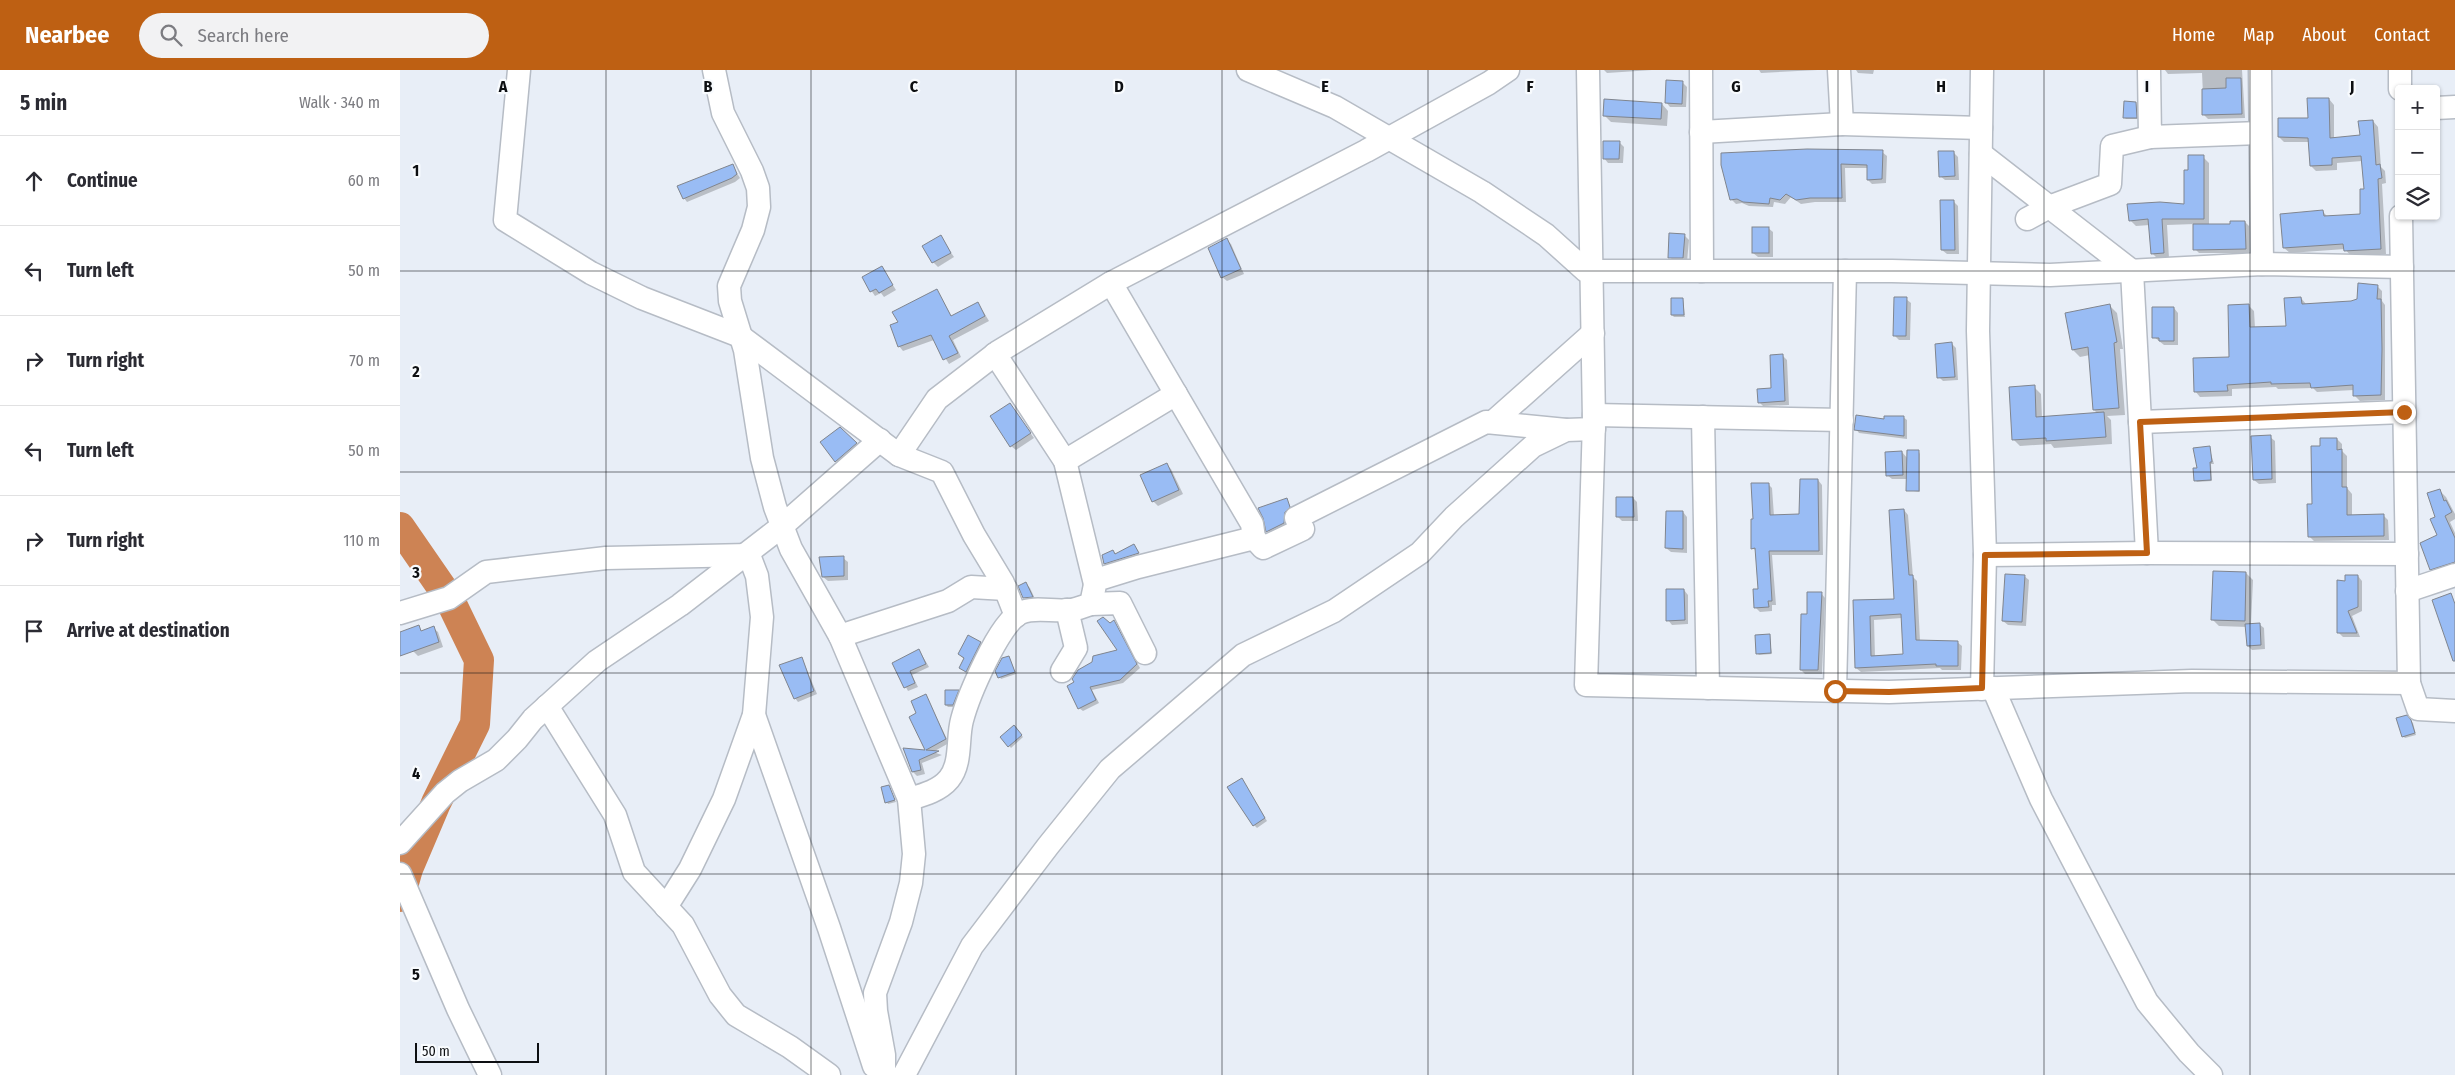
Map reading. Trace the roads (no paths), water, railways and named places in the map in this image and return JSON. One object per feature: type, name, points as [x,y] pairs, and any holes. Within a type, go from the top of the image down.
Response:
[{"type":"street","points":[[519,70],[505,220],[608,282],[642,298],[740,336],[899,455],[942,472],[1006,589],[1016,616]]},
{"type":"street","points":[[714,70],[723,113],[749,163],[758,188],[759,207],[753,230],[730,286],[730,301],[745,350],[762,458],[781,527],[791,549],[840,636],[908,799],[914,854],[911,883],[901,922],[875,993],[876,1011],[884,1055],[884,1075]]},
{"type":"street","points":[[1248,70],[1335,107],[1482,192],[1546,235],[1586,271],[1846,271],[2050,275],[2262,264],[2402,267]]},
{"type":"street","points":[[899,455],[937,399],[995,354],[1111,284],[1389,138],[1489,83],[1508,70]]},
{"type":"street","points":[[1588,70],[1594,422],[1586,685],[1889,692],[2192,681],[2409,683]]},
{"type":"street","points":[[1701,70],[1702,271]]},
{"type":"street","points":[[1838,70],[1842,124]]},
{"type":"street","points":[[1982,70],[1978,331],[1988,688],[2040,798],[2147,1002],[2189,1053],[2211,1075]]},
{"type":"street","points":[[2149,70],[2150,137]]},
{"type":"street","points":[[2260,70],[2262,264]]},
{"type":"street","points":[[2400,70],[2400,85]]},
{"type":"street","points":[[2440,108],[2455,107]]},
{"type":"street","points":[[1701,132],[1842,124],[1981,128]]},
{"type":"street","points":[[2027,219],[2049,206],[2110,184],[2112,146],[2150,137],[2260,133]]},
{"type":"street","points":[[1981,154],[2132,271],[2147,553]]},
{"type":"street","points":[[2401,220],[2409,683],[2418,709],[2455,711]]},
{"type":"street","points":[[1835,691],[1846,271]]},
{"type":"street","points":[[1111,284],[1252,524],[1254,538],[1263,548],[1303,529],[1296,518],[1486,422],[1566,430]]},
{"type":"street","points":[[1493,422],[1593,333]]},
{"type":"street","points":[[995,354],[1065,460],[1093,594]]},
{"type":"street","points":[[1065,460],[1176,394]]},
{"type":"street","points":[[2140,422],[2404,412]]},
{"type":"street","points":[[904,1075],[972,946],[1048,846],[1110,769],[1243,655],[1334,610],[1420,553],[1454,517],[1533,446],[1566,430],[1594,422],[1703,418],[1842,420]]},
{"type":"street","points":[[1703,418],[1708,688]]},
{"type":"street","points":[[400,843],[445,793],[460,781],[496,760],[547,706],[597,661],[680,606],[781,527],[880,440]]},
{"type":"street","points":[[908,799],[926,795],[949,779],[956,767],[962,720],[974,687],[1002,632],[1016,616],[1030,610],[1067,610],[1093,594],[1096,580],[1138,567],[1254,538]]},
{"type":"street","points":[[1985,555],[2147,553],[2407,554]]},
{"type":"street","points":[[400,614],[448,598],[486,572],[606,558],[749,555],[757,576],[762,617],[754,715],[724,799],[690,868],[666,907]]},
{"type":"street","points":[[2407,591],[2455,576]]},
{"type":"street","points":[[840,636],[948,601],[971,587],[1006,589]]},
{"type":"street","points":[[1093,594],[1120,603],[1145,653]]},
{"type":"street","points":[[1062,672],[1076,648],[1067,610]]},
{"type":"street","points":[[547,706],[615,814],[634,872],[683,925],[720,995],[736,1016],[790,1046],[829,1075]]},
{"type":"street","points":[[754,715],[829,928],[876,1075]]},
{"type":"street","points":[[400,874],[458,1009],[490,1075]]},
{"type":"waterway","points":[[400,527],[449,598],[479,660],[475,724],[436,803],[408,869],[400,897]]}]
